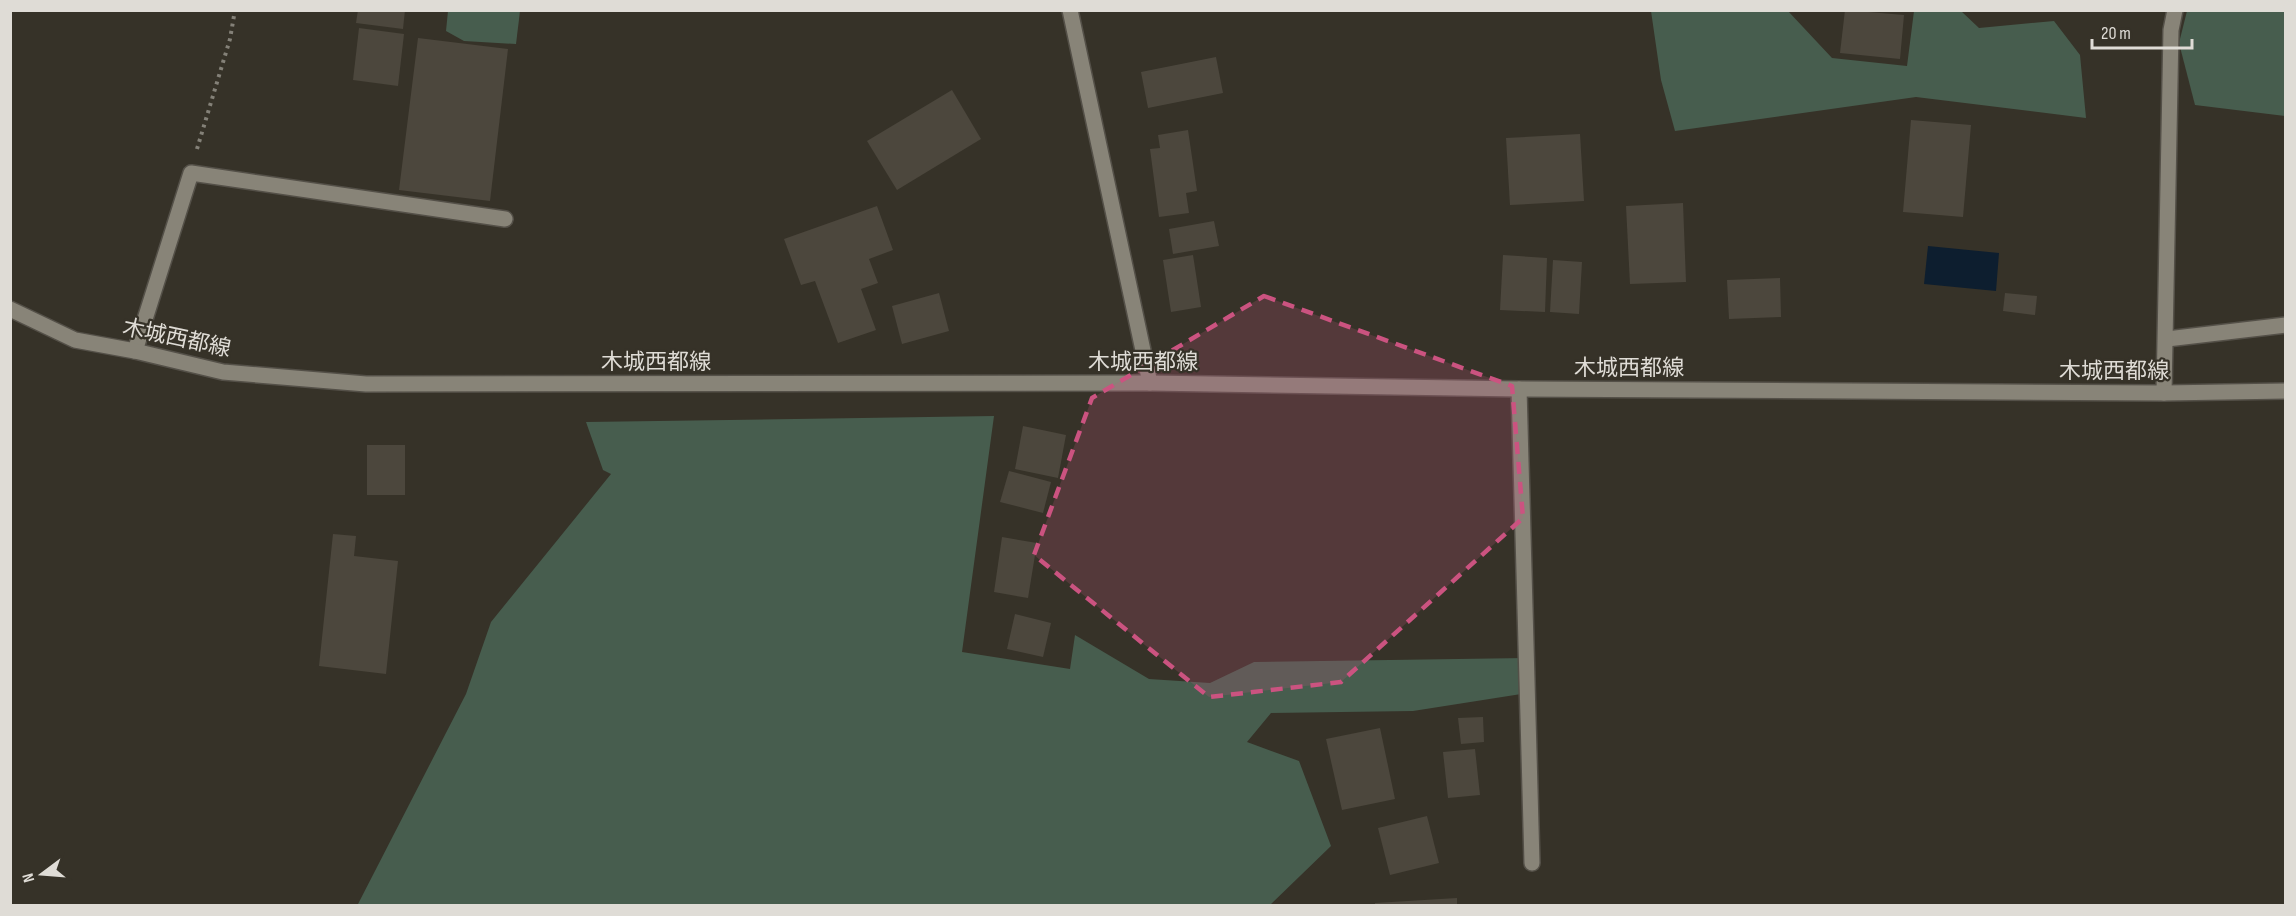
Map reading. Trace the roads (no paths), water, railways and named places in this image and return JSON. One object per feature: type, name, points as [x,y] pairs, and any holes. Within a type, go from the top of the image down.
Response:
[{"type":"main road","points":[[1070,10],[1150,383]]},
{"type":"main road","points":[[2164,393],[2167,339],[2171,30],[2175,10]]},
{"type":"main road","points":[[135,351],[190,173],[504,219]]},
{"type":"main road","name":"木城西都線","points":[[10,309],[75,340],[135,351],[223,372],[366,384],[1150,383],[1519,389],[2164,393],[2286,391]]},
{"type":"main road","points":[[2167,339],[2286,325]]},
{"type":"main road","points":[[1519,389],[1532,863]]},
{"type":"water","points":[[1928,246],[1999,253],[1996,291],[1924,284]]}]
